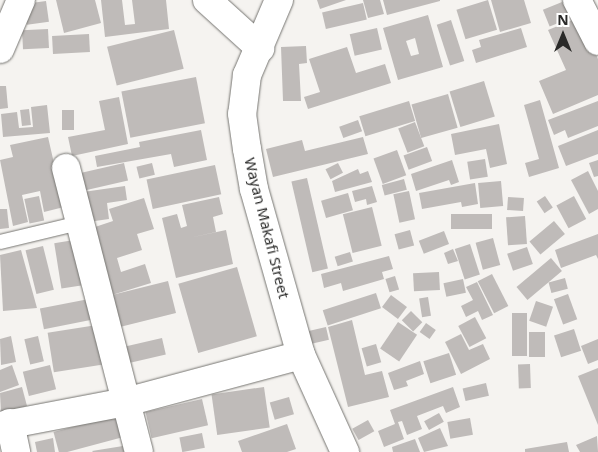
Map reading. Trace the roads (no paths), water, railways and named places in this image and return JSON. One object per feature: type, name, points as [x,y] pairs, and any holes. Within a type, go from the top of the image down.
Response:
[{"type":"street","points":[[0,49],[21,0]]},
{"type":"street","points":[[206,0],[260,48]]},
{"type":"street","name":"Wayan Makafi Street","points":[[279,0],[247,75],[242,114],[254,189],[301,355],[345,452]]},
{"type":"street","points":[[577,0],[598,41]]},
{"type":"street","points":[[66,168],[139,452]]},
{"type":"street","points":[[16,452],[5,424],[126,402],[301,355]]},
{"type":"lane","points":[[0,242],[79,223]]}]
